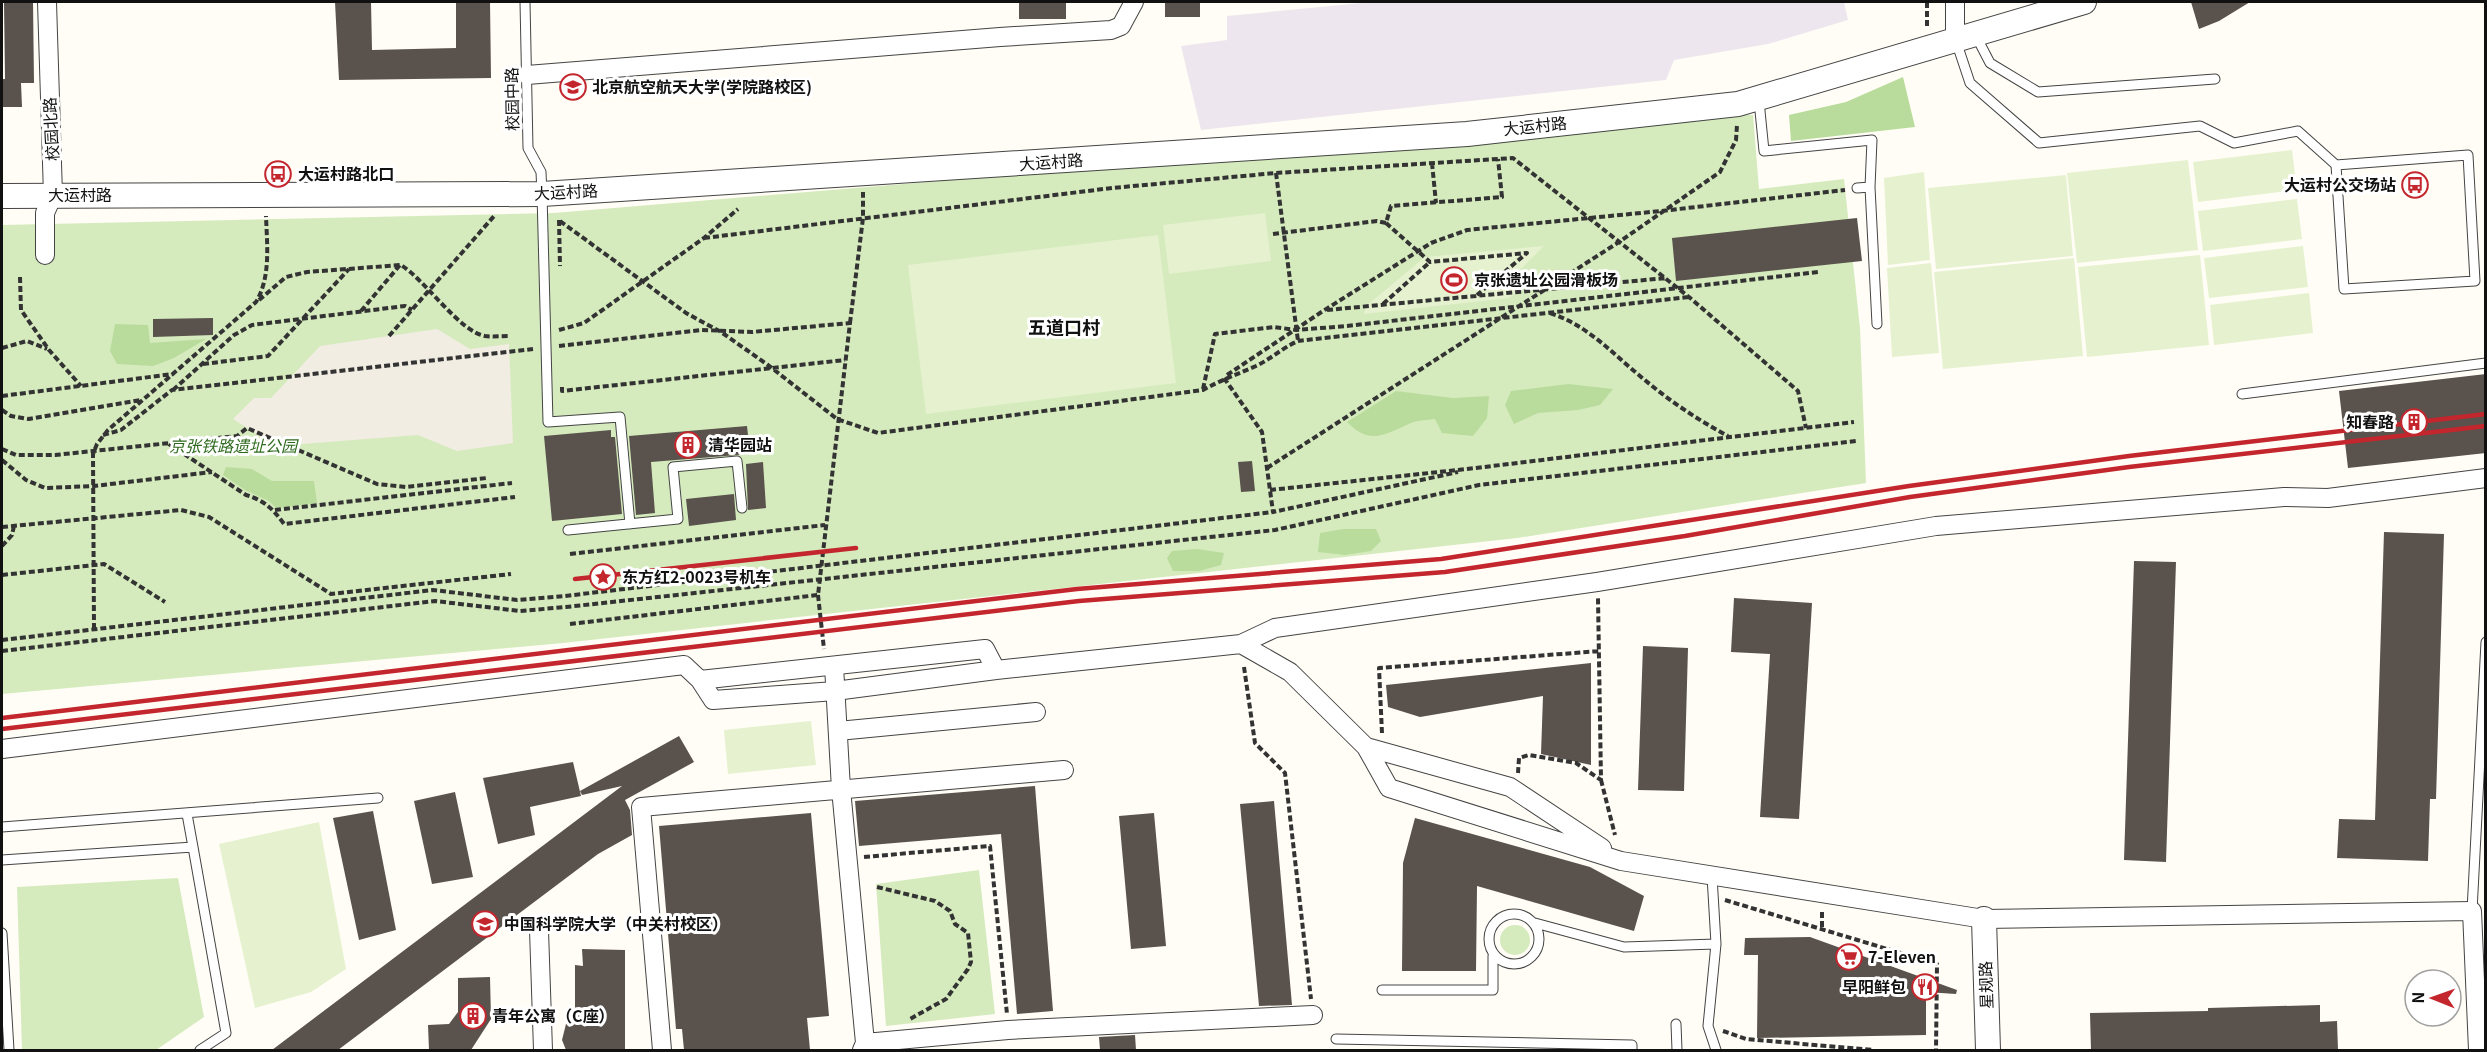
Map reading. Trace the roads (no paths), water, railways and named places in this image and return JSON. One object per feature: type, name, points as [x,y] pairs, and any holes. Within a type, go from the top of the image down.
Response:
[{"type":"street","name":"校园北路","points":[[45,255],[45,213],[53,195],[47,2]]},
{"type":"street","points":[[1955,2],[1965,36]]},
{"type":"street","name":"大运村路","points":[[2,195],[542,194],[1467,134],[1748,101],[2084,2]]},
{"type":"street","points":[[527,75],[1111,30],[1121,26],[1134,3]]},
{"type":"street","points":[[2,749],[684,665],[700,680],[713,700],[836,691],[996,670],[1241,644],[1275,628],[1597,582],[1936,526],[2284,497],[2328,498],[2486,478]]},
{"type":"street","points":[[1241,644],[1290,672],[1366,747],[1389,788],[1621,861],[1984,918],[2472,911],[2478,1050]]},
{"type":"street","points":[[700,680],[985,649],[996,670]]},
{"type":"street","points":[[834,666],[841,789],[864,1047],[957,1042],[1008,1030],[1313,1015]]},
{"type":"street","points":[[838,731],[1036,712]]},
{"type":"street","points":[[1366,747],[1510,787],[1621,861]]},
{"type":"street","points":[[662,1050],[641,807],[1064,770]]},
{"type":"street","name":"星规路","points":[[1984,918],[1988,1050]]},
{"type":"street","points":[[538,930],[543,1050]]},
{"type":"lane","name":"校园中路","points":[[525,2],[528,148],[541,172],[548,422],[620,417],[630,524]]},
{"type":"lane","points":[[1965,36],[1990,63],[2038,93],[2215,79]]},
{"type":"lane","points":[[1965,36],[1970,83],[2040,143],[2200,126],[2234,143],[2298,131],[2336,165],[2344,289],[2475,281],[2468,155],[2336,165]]},
{"type":"lane","points":[[1748,101],[1764,151],[1872,140],[1870,187],[1876,324]]},
{"type":"lane","points":[[1857,188],[1870,187]]},
{"type":"lane","points":[[2242,394],[2486,363]]},
{"type":"lane","points":[[568,530],[678,519],[673,467],[737,460],[742,508]]},
{"type":"lane","points":[[2472,911],[2486,642]]},
{"type":"lane","points":[[2,827],[378,798]]},
{"type":"lane","points":[[187,814],[226,1033],[200,1050]]},
{"type":"lane","points":[[2,860],[193,847]]},
{"type":"lane","points":[[1712,876],[1716,944],[1708,1026],[1716,1050]]},
{"type":"lane","points":[[1382,990],[1493,990],[1493,956],[1488,936],[1498,919],[1517,913],[1535,923],[1624,947],[1716,944]]},
{"type":"lane","points":[[1493,956],[1511,966],[1530,960],[1540,942],[1535,923]]},
{"type":"lane","points":[[2,933],[9,1050]]},
{"type":"lane","points":[[1676,1024],[1677,1050]]},
{"type":"lane","points":[[1336,1039],[1632,1045],[1632,1050]]},
{"type":"railway","points":[[2,718],[1077,589],[1441,559],[1909,486],[2129,456],[2486,414]]},
{"type":"railway","points":[[2,729],[1079,601],[1445,572],[1685,536],[1910,497],[2129,467],[2486,426]]},
{"type":"railway","points":[[575,579],[856,548]]},
{"type":"place","name":"北京航空航天大学(学院路校区)","points":[[573,87]]},
{"type":"place","name":"大运村路北口","points":[[278,174]]},
{"type":"place","name":"大运村公交场站","points":[[2415,185]]},
{"type":"place","name":"京张遗址公园滑板场","points":[[1454,280]]},
{"type":"place","name":"知春路","points":[[2414,422]]},
{"type":"place","name":"清华园站","points":[[688,445]]},
{"type":"place","name":"东方红2-0023号机车","points":[[603,577]]},
{"type":"place","name":"中国科学院大学（中关村校区）","points":[[485,924]]},
{"type":"place","name":"7-Eleven","points":[[1849,957]]},
{"type":"place","name":"早阳鲜包","points":[[1925,987]]},
{"type":"place","name":"青年公寓（C座）","points":[[473,1016]]},
{"type":"district","name":"五道口村","points":[[1064,328]]},
{"type":"park label","name":"京张铁路遗址公园","points":[[233,446]]}]
